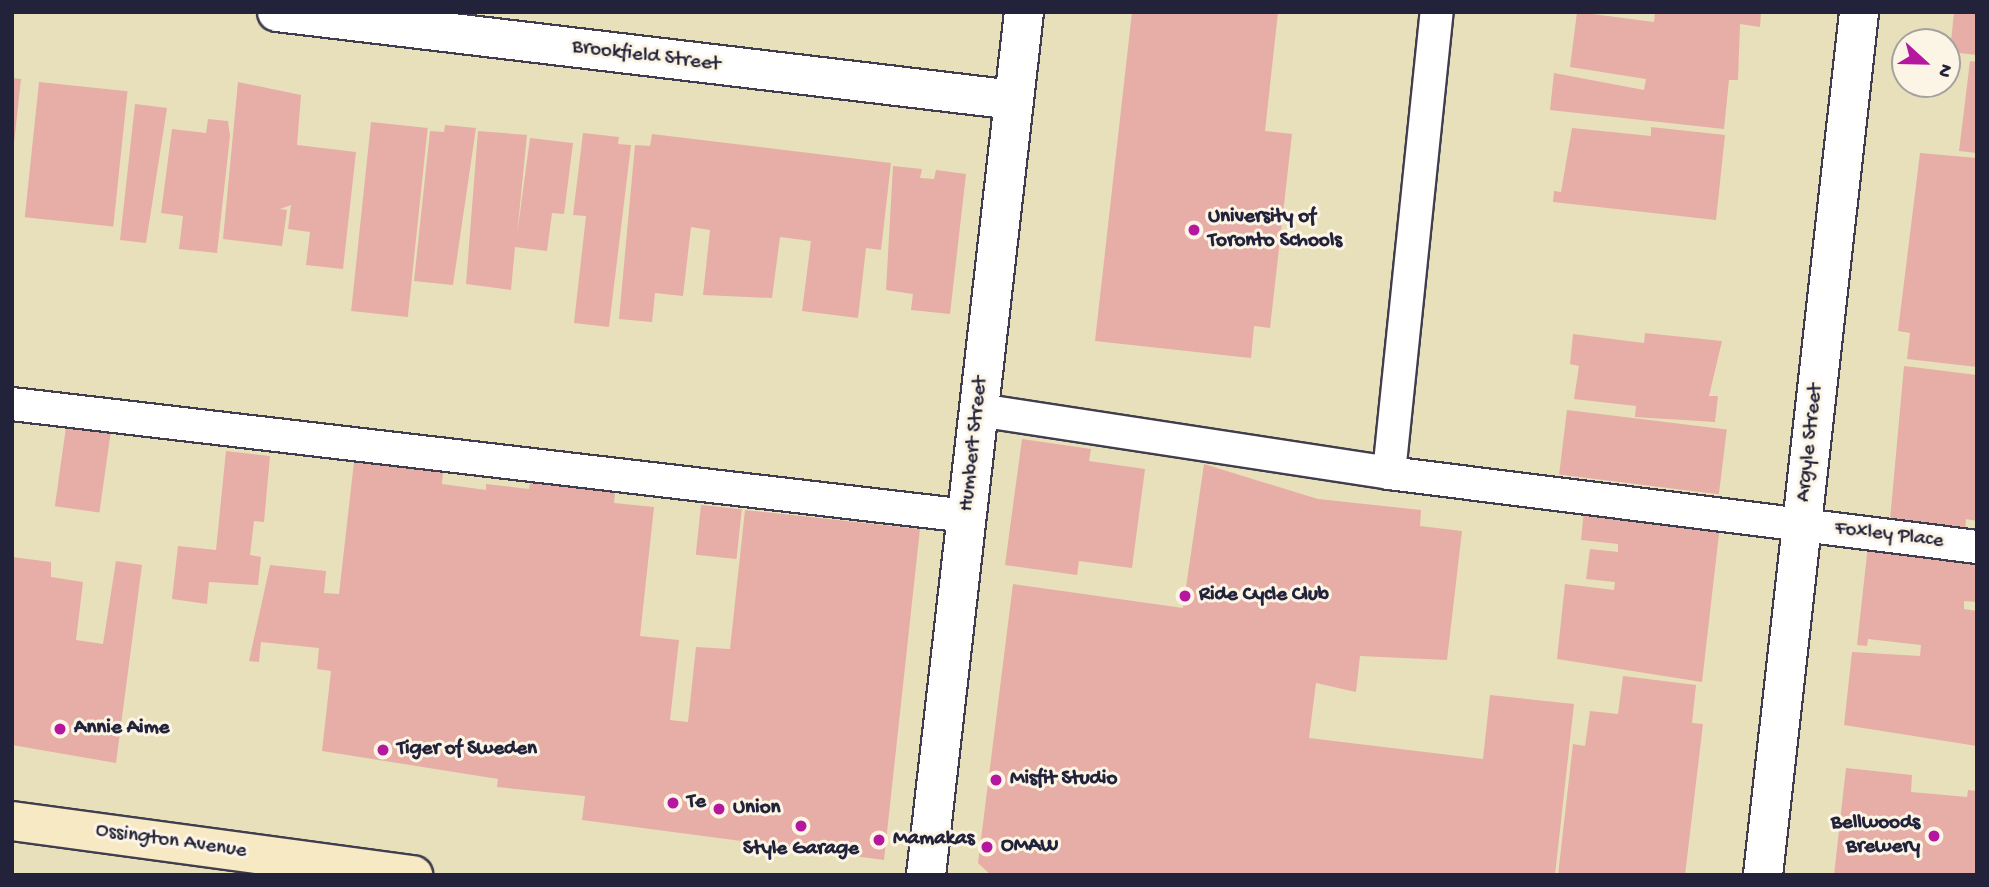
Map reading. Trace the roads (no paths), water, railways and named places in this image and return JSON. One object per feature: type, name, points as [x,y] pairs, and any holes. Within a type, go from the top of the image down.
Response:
[{"type":"street","name":"Brookfield Street","points":[[277,12],[1014,100]]},
{"type":"street","name":"Humbert Street","points":[[926,875],[1024,12]]},
{"type":"street","name":"Argyle Street","points":[[1763,875],[1859,12]]},
{"type":"street","name":"Ossington Avenue","points":[[12,821],[413,875]]},
{"type":"lane","points":[[1389,473],[1437,12]]},
{"type":"lane","points":[[12,404],[967,516]]},
{"type":"lane","name":"Foxley Place","points":[[979,410],[1389,473],[1977,547]]},
{"type":"place","name":"University of Toronto Schools","points":[[1194,230]]},
{"type":"place","name":"Ride Cycle Club","points":[[1185,596]]},
{"type":"place","name":"Annie Aime","points":[[60,729]]},
{"type":"place","name":"Tiger of Sweden","points":[[383,750]]},
{"type":"place","name":"Misfit Studio","points":[[996,780]]},
{"type":"place","name":"Te","points":[[673,803]]},
{"type":"place","name":"Union","points":[[719,809]]},
{"type":"place","name":"Style Garage","points":[[801,826]]},
{"type":"place","name":"Bellwoods Brewery","points":[[1934,836]]},
{"type":"place","name":"Mamakas","points":[[879,840]]},
{"type":"place","name":"OMAW","points":[[987,847]]}]
